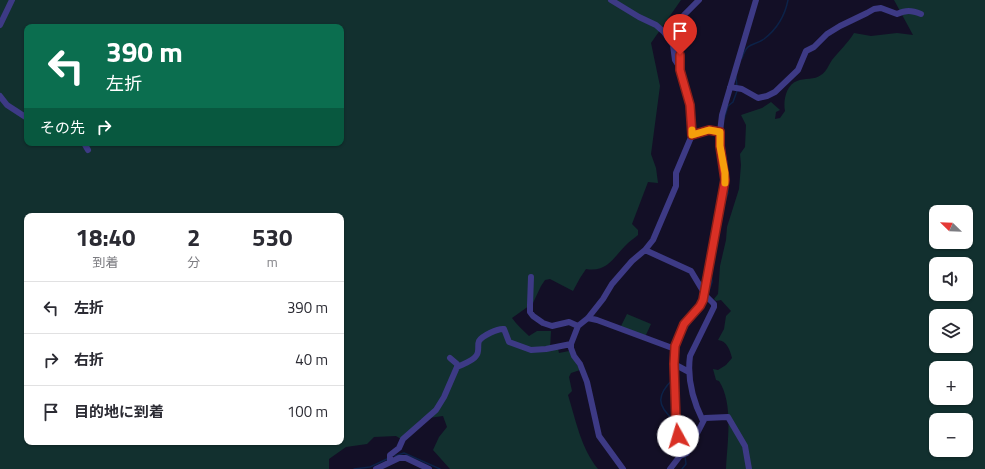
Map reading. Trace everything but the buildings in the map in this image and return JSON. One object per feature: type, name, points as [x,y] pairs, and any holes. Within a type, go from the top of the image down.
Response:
[{"type":"street","points":[[0,26],[12,0]]},
{"type":"street","points":[[611,0],[639,17],[656,25],[664,32],[673,45],[675,60],[680,70],[690,105],[692,135],[676,173],[676,186],[653,240],[612,284],[603,299],[588,318],[578,326],[571,344],[574,356],[582,368],[587,382],[599,436],[623,469]]},
{"type":"street","points":[[680,70],[681,22],[684,15],[699,0]]},
{"type":"street","points":[[683,455],[680,448],[676,421],[675,378],[677,365],[674,349],[684,324],[707,296],[716,228],[725,180],[720,146],[722,115],[735,88],[756,0]]},
{"type":"street","points":[[735,88],[758,98],[775,92],[798,70],[806,51],[814,47],[827,34],[874,9],[881,8],[897,14],[906,10],[921,14]]},
{"type":"street","points":[[0,96],[7,105],[24,116]]},
{"type":"street","points":[[692,135],[709,130],[720,132]]},
{"type":"street","points":[[86,146],[88,150]]},
{"type":"street","points":[[645,250],[691,271],[714,304],[714,307],[690,356],[688,372],[696,407],[703,421]]},
{"type":"street","points":[[531,277],[530,312],[533,316],[543,323],[552,326],[565,322],[578,326]]},
{"type":"street","points":[[588,318],[674,349]]},
{"type":"street","points":[[390,462],[390,455],[399,448],[403,439],[436,410],[457,367],[476,357],[478,354],[481,337],[498,328],[504,329],[509,342],[531,350],[546,349],[571,344]]},
{"type":"street","points":[[450,358],[457,364],[457,367]]},
{"type":"street","points":[[677,365],[688,372]]},
{"type":"street","points":[[670,469],[683,455],[705,418],[728,417],[744,446],[749,469]]},
{"type":"street","points":[[376,469],[399,458],[406,458],[429,469]]},
{"type":"green space","points":[[0,0],[681,0],[651,43],[660,86],[651,154],[656,168],[658,183],[648,182],[632,224],[638,230],[638,235],[605,266],[594,270],[586,269],[573,291],[550,279],[545,280],[533,303],[512,318],[529,336],[537,331],[551,331],[550,349],[558,349],[559,353],[569,351],[580,370],[571,373],[569,377],[572,391],[568,395],[583,443],[598,469],[450,469],[433,450],[439,437],[447,427],[443,416],[421,419],[401,439],[396,436],[374,437],[367,444],[346,447],[329,459],[329,469],[0,469]]},
{"type":"green space","points":[[894,0],[985,0],[985,469],[726,469],[728,436],[727,401],[724,390],[719,381],[716,380],[713,369],[718,370],[726,365],[732,358],[726,344],[718,340],[724,329],[726,316],[731,311],[721,300],[716,301],[714,299],[718,294],[720,266],[726,240],[727,227],[739,189],[741,165],[740,154],[745,147],[746,125],[741,115],[762,108],[771,102],[780,110],[776,112],[775,119],[780,118],[785,111],[785,98],[790,86],[797,81],[819,77],[854,33],[871,36],[897,33],[913,35]]},
{"type":"green space","points":[[627,314],[651,324],[645,337],[620,328]]},
{"type":"waterway","points":[[742,58],[748,47],[764,39],[777,26],[783,16],[788,0]]},
{"type":"waterway","points":[[736,77],[737,87]]},
{"type":"waterway","points":[[724,119],[728,106],[733,102],[737,91]]},
{"type":"waterway","points":[[718,228],[720,227],[728,193],[727,162],[723,143]]},
{"type":"waterway","points":[[707,258],[711,238]]},
{"type":"waterway","points":[[708,294],[712,282],[711,273]]},
{"type":"waterway","points":[[678,363],[678,353],[683,334],[707,300]]},
{"type":"waterway","points":[[673,379],[664,390],[661,400],[664,410],[674,420]]},
{"type":"waterway","points":[[681,428],[685,452]]},
{"type":"waterway","points":[[395,456],[404,453],[440,469]]},
{"type":"waterway","points":[[682,469],[686,464],[685,456]]},
{"type":"waterway","points":[[354,469],[370,467],[387,459]]},
{"type":"slow traffic","points":[[692,130],[692,135],[709,130],[720,132],[720,146],[725,173],[725,183]]},
{"type":"route","points":[[678,436],[676,422],[674,364],[675,346],[684,324],[694,314],[703,300],[725,180],[720,146],[720,132],[709,130],[692,135],[690,105],[680,70],[680,55]]}]
